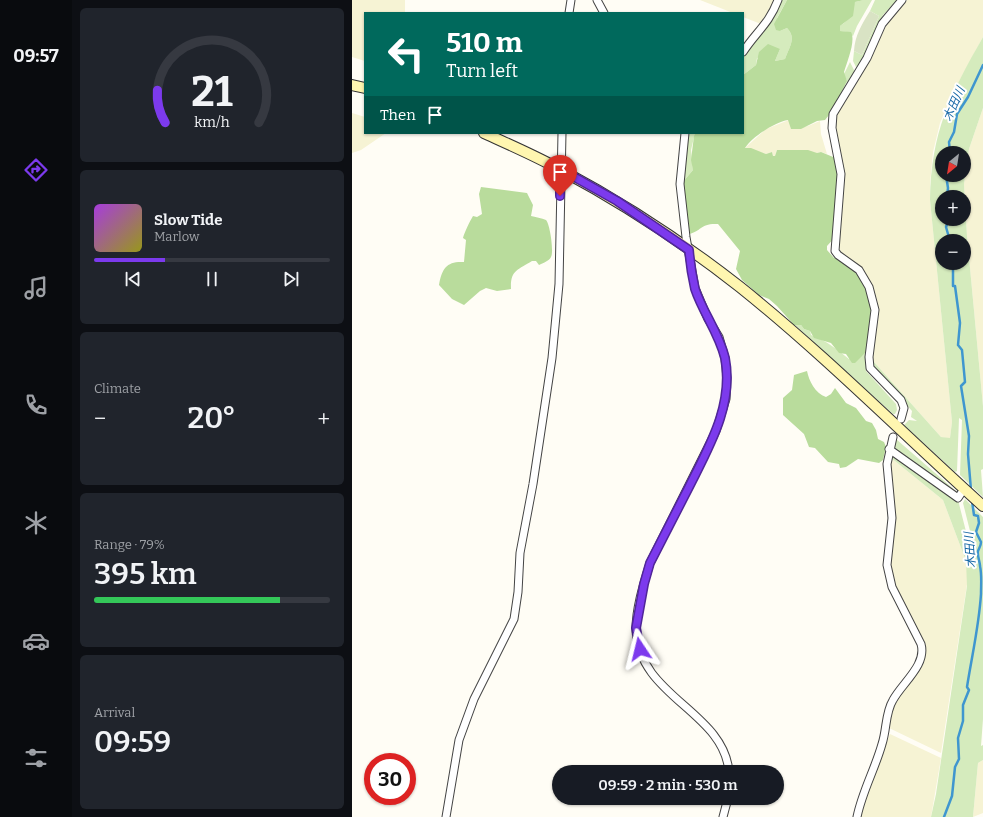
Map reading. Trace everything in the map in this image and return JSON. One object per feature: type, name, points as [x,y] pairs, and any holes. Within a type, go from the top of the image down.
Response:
[{"type":"street","points":[[568,12],[571,0]]},
{"type":"street","points":[[596,0],[603,12]]},
{"type":"street","points":[[744,50],[751,40],[769,21],[778,0]]},
{"type":"street","points":[[901,419],[904,408],[900,400],[875,373],[869,363],[875,318],[869,287],[859,270],[838,255],[835,251],[841,174],[832,128],[833,114],[841,98],[867,58],[886,18],[902,0]]},
{"type":"street","points":[[352,85],[364,88]]},
{"type":"street","points":[[486,134],[560,169],[617,201],[689,250],[739,287],[796,335],[983,506]]},
{"type":"street","points":[[446,817],[459,740],[474,699],[514,619],[518,592],[520,553],[552,358],[559,284],[560,169],[562,134]]},
{"type":"street","points":[[686,135],[680,184],[689,250],[695,288],[708,319],[719,337],[727,378],[726,399],[716,431],[650,563],[642,590],[636,628],[640,649],[655,677],[665,690],[701,720],[713,733],[723,749],[729,765]]},
{"type":"street","points":[[857,817],[870,775],[883,744],[889,707],[897,693],[920,663],[922,652],[921,644],[908,621],[889,576],[887,556],[892,518],[887,464],[889,449],[893,437]]},
{"type":"street","points":[[889,449],[958,498],[964,490]]},
{"type":"street","points":[[723,817],[726,805]]},
{"type":"shaded area","points":[[352,0],[405,0],[405,12],[364,12],[364,61],[352,57]]},
{"type":"shaded area","points":[[700,0],[776,0],[761,24],[744,17],[744,12],[730,12]]},
{"type":"shaded area","points":[[907,0],[983,0],[983,37],[954,91],[940,123],[933,152],[930,184],[935,270],[937,270],[952,422],[950,439],[941,437],[874,362],[872,357],[879,315],[877,299],[867,279],[842,255],[838,244],[843,171],[835,128],[835,118],[843,101],[866,67],[887,24]]},
{"type":"shaded area","points":[[983,108],[983,406],[970,270],[971,234],[967,234],[966,226],[971,226],[971,190],[964,190],[964,184],[964,182],[971,182],[970,146]]},
{"type":"shaded area","points":[[352,113],[364,117],[364,134],[385,134],[361,150],[352,153]]},
{"type":"shaded area","points":[[789,120],[791,129],[808,126],[820,121],[821,134],[827,154],[821,152],[777,150],[775,156],[773,156],[772,152],[766,154],[745,148],[766,129]]},
{"type":"shaded area","points":[[890,457],[943,500],[966,561],[968,578],[941,753],[889,728],[890,716],[894,705],[901,692],[923,665],[926,650],[925,642],[914,625],[896,586],[890,564],[891,543],[896,520]]},
{"type":"shaded area","points":[[890,734],[941,758],[931,817],[860,817],[872,779]]},
{"type":"shaded area","points":[[983,760],[983,813],[973,817],[978,763]]},
{"type":"green space","points":[[779,0],[787,0],[777,18],[780,31],[787,28],[792,39],[785,59],[775,61],[780,49],[757,58],[756,65],[744,74],[744,52]]},
{"type":"green space","points":[[787,0],[864,0],[855,2],[853,16],[840,26],[840,31],[851,32],[852,36],[850,52],[844,72],[847,81],[833,110],[825,120],[817,121],[801,129],[791,129],[788,120],[783,121],[758,135],[745,148],[751,148],[766,154],[772,152],[773,156],[775,156],[777,150],[808,150],[817,153],[821,152],[838,159],[838,208],[833,223],[836,236],[827,246],[827,250],[834,258],[841,259],[861,276],[877,315],[876,331],[869,349],[855,363],[852,363],[846,354],[839,353],[831,343],[814,338],[810,331],[804,329],[801,325],[794,325],[769,299],[759,295],[742,280],[736,269],[740,251],[718,224],[704,226],[689,234],[682,183],[693,170],[691,160],[695,134],[744,134],[744,74],[756,65],[759,52],[768,44],[780,49],[775,61],[785,59],[791,43],[791,35],[787,28],[780,31],[776,30],[774,24]]},
{"type":"green space","points":[[872,0],[853,36],[847,32],[840,31],[840,26],[848,18],[855,2]]},
{"type":"green space","points":[[875,0],[897,0],[883,15],[861,62],[856,67],[853,61],[854,51],[862,55],[879,16],[870,11]]},
{"type":"green space","points":[[870,11],[879,16],[862,55],[854,51],[855,45],[859,30]]},
{"type":"green space","points":[[983,37],[983,108],[970,146],[936,146],[944,115],[961,77]]},
{"type":"green space","points":[[850,62],[855,72],[846,84],[847,81],[844,74]]},
{"type":"green space","points":[[690,134],[695,134],[691,150],[693,170],[682,183],[687,140]]},
{"type":"green space","points":[[935,150],[935,182],[964,182],[964,190],[935,190],[935,226],[966,226],[967,234],[935,234],[935,250],[930,200]]},
{"type":"green space","points":[[481,187],[527,193],[533,205],[531,216],[546,220],[549,227],[552,254],[551,257],[544,263],[539,265],[536,261],[532,261],[516,271],[512,278],[511,289],[497,291],[486,288],[480,291],[464,305],[452,299],[439,285],[442,274],[449,264],[464,262],[466,240],[463,238],[473,216],[477,217],[482,214],[479,194]]},
{"type":"green space","points":[[937,270],[970,270],[983,406],[983,469],[981,470],[983,497],[960,475],[962,420],[959,418],[957,471],[955,472],[904,425],[909,420],[917,421],[911,417],[912,411],[874,369],[872,357],[874,362],[941,437],[950,438],[952,422]]},
{"type":"green space","points":[[795,325],[801,325],[804,329],[810,331],[811,335],[827,343],[849,359],[859,358],[865,353],[866,371],[896,404],[897,410],[895,414],[893,414]]},
{"type":"green space","points":[[807,371],[811,383],[819,393],[826,397],[831,394],[835,388],[846,403],[856,408],[866,421],[872,423],[876,430],[878,439],[884,442],[886,447],[883,460],[879,463],[858,459],[846,467],[840,468],[839,464],[828,462],[815,448],[809,447],[804,434],[783,415],[783,398],[792,390],[794,375]]},
{"type":"green space","points":[[896,439],[957,492],[956,493],[897,452],[894,446]]},
{"type":"green space","points":[[891,453],[958,500],[970,547],[974,547],[963,503],[965,499],[983,517],[983,719],[981,746],[983,745],[983,760],[978,763],[973,817],[931,817],[936,794],[967,586],[966,561],[943,500],[890,457]]},
{"type":"waterway","name":"木田川","points":[[949,146],[949,142],[954,132],[957,114],[968,97],[983,65]]},
{"type":"waterway","name":"木田川","points":[[947,182],[948,190]]},
{"type":"waterway","name":"木田川","points":[[946,226],[948,234]]},
{"type":"waterway","name":"木田川","points":[[953,270],[953,286],[955,286],[960,323],[958,345],[962,350],[965,382],[961,386],[969,436],[968,454],[971,490]]},
{"type":"waterway","name":"木田川","points":[[944,817],[952,796],[955,767],[959,759],[958,738],[963,721],[963,705],[969,690],[967,687],[980,606],[981,569],[978,551],[981,542],[976,532],[979,523],[978,516],[974,515],[972,501]]},
{"type":"route","points":[[560,196],[560,169],[617,201],[689,250],[695,288],[708,319],[719,337],[724,358],[727,378],[726,399],[716,431],[650,563],[640,602],[636,628],[640,649]]}]
